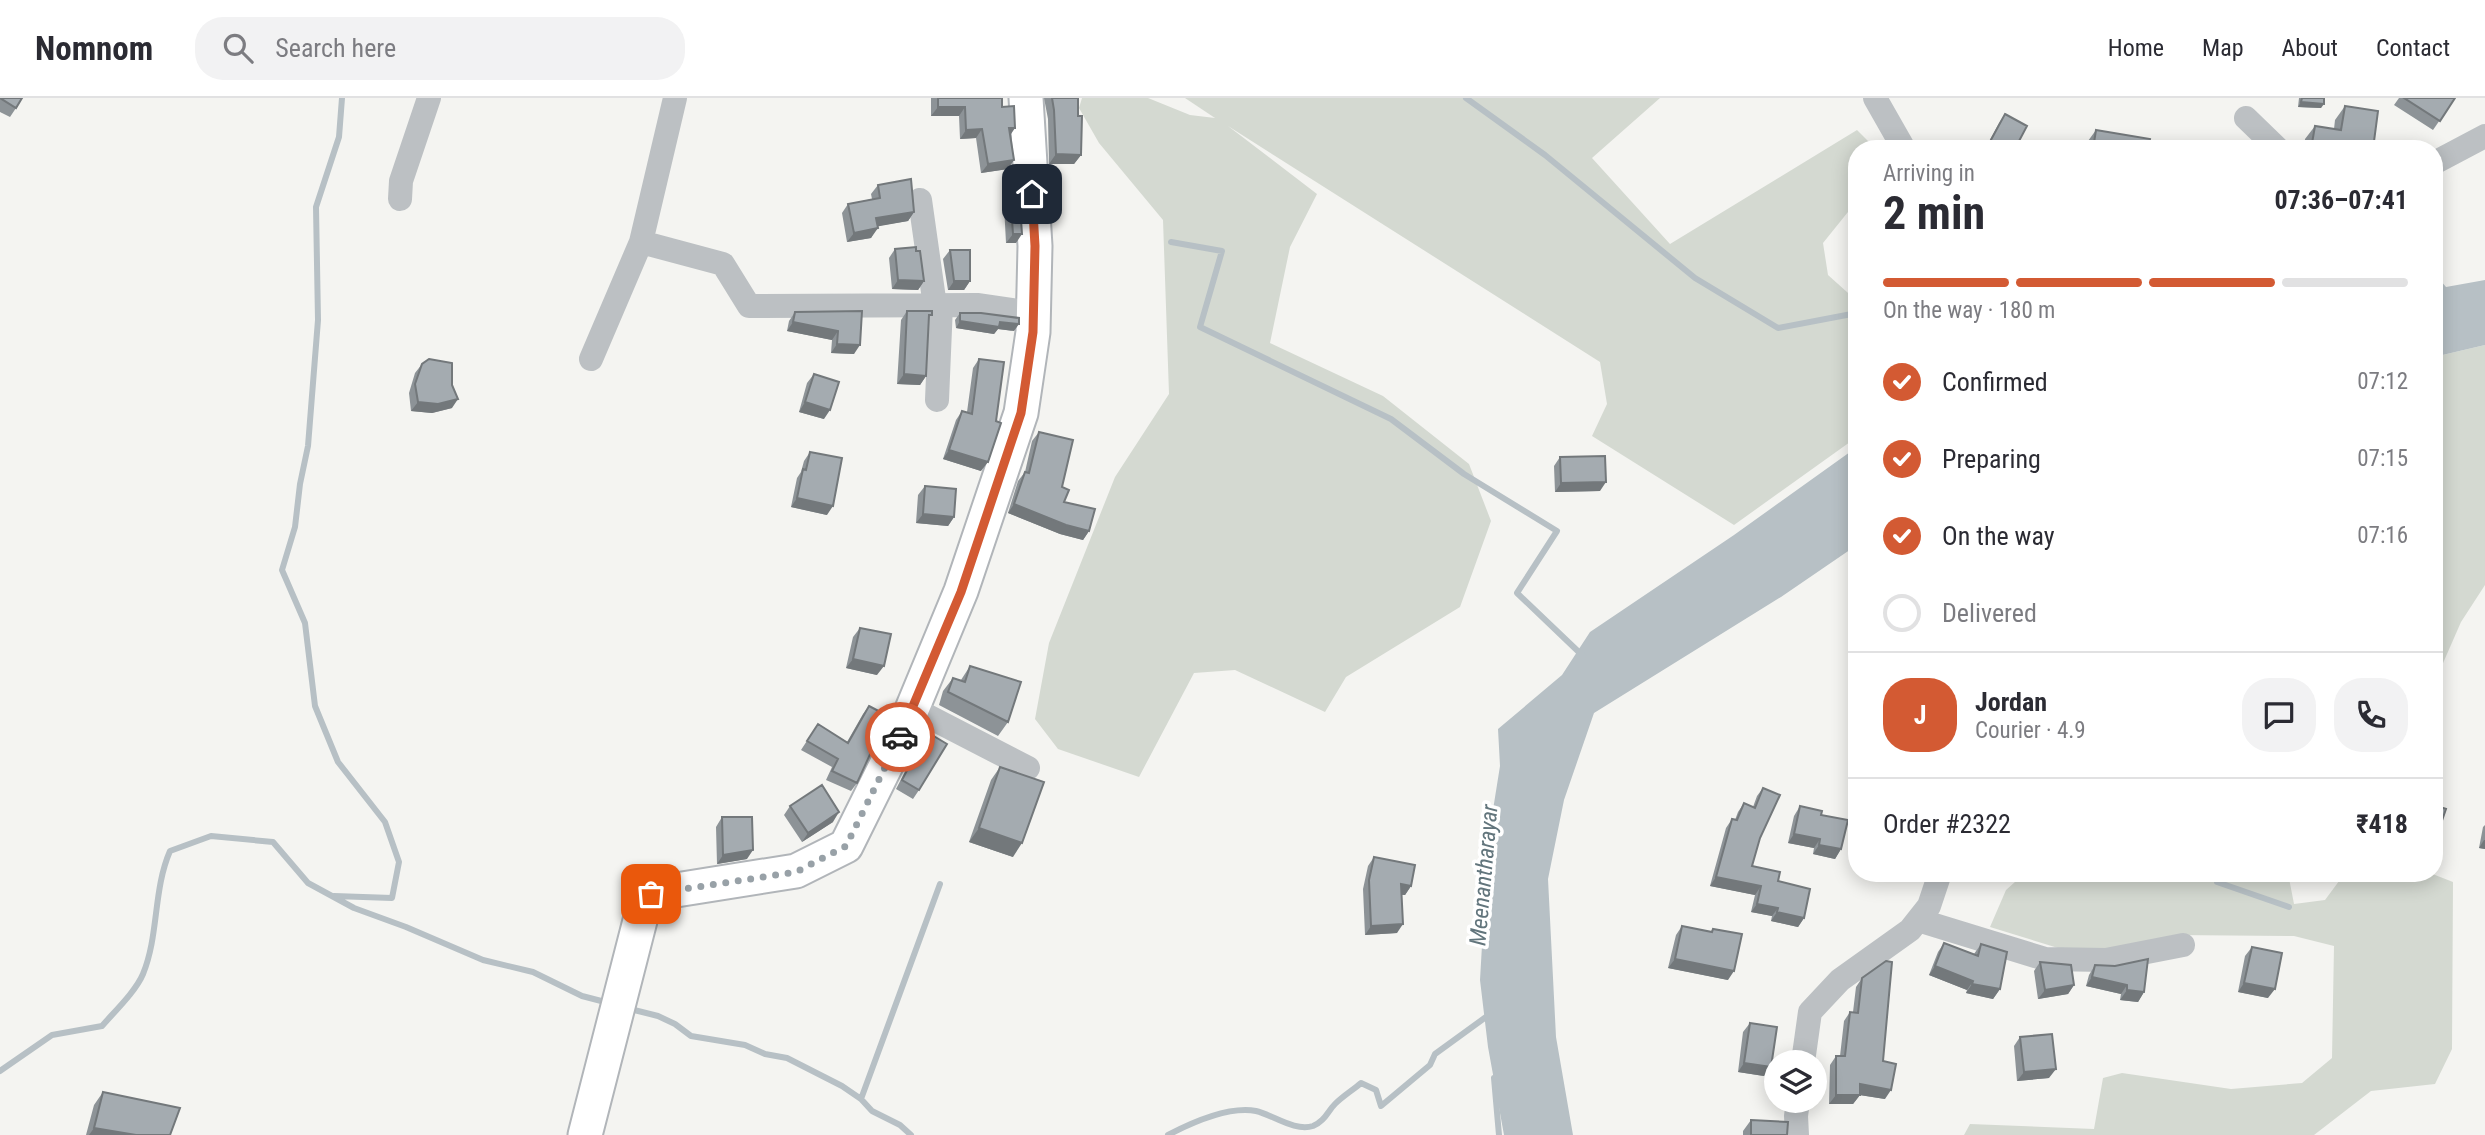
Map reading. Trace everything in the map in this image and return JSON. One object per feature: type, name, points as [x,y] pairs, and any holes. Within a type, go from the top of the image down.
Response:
[{"type":"main road","points":[[584,1135],[644,905],[651,894],[796,872],[846,846],[912,708],[961,592],[1021,413],[1033,332],[1035,246],[1026,98]]},
{"type":"street","points":[[400,199],[401,181],[429,98]]},
{"type":"street","points":[[592,359],[641,242],[675,98]]},
{"type":"street","points":[[1875,98],[1899,140]]},
{"type":"street","points":[[2246,118],[2269,140]]},
{"type":"street","points":[[2443,158],[2485,136]]},
{"type":"street","points":[[920,200],[938,306],[937,400]]},
{"type":"street","points":[[641,242],[723,264],[749,306],[977,305],[1033,313]]},
{"type":"street","points":[[912,708],[1028,768]]},
{"type":"street","points":[[1805,1050],[1810,1012],[1840,980],[1910,930],[1929,906],[1937,882]]},
{"type":"street","points":[[1918,920],[2045,959],[2106,960],[2183,945]]},
{"type":"street","points":[[1797,1135],[1798,1113]]},
{"type":"shaded area","points":[[1082,98],[1148,98],[1190,115],[1215,118],[1185,98],[1660,98],[1592,158],[1670,244],[1857,130],[1867,140],[1848,140],[1848,212],[1823,243],[1828,275],[1848,293],[1848,443],[1734,525],[1592,436],[1607,404],[1600,362],[1228,126],[1317,194],[1290,247],[1270,343],[1383,396],[1469,464],[1491,521],[1460,607],[1346,677],[1325,712],[1235,670],[1194,673],[1139,777],[1058,749],[1035,719],[1049,643],[1115,477],[1169,394],[1163,220],[1099,143],[1079,108]]},
{"type":"shaded area","points":[[2485,280],[2485,345],[2443,355],[2443,284],[2446,287]]},
{"type":"shaded area","points":[[2485,345],[2485,585],[2461,622],[2443,663],[2443,355]]},
{"type":"shaded area","points":[[1848,453],[1848,551],[1781,597],[1594,713],[1564,800],[1548,879],[1556,1037],[1573,1135],[1504,1135],[1488,1047],[1480,980],[1488,841],[1500,766],[1498,729],[1562,675],[1590,632],[1734,535]]},
{"type":"shaded area","points":[[2443,878],[2453,882],[2452,1049],[2435,1084],[2371,1091],[2314,1135],[1964,1135],[1970,1124],[2094,1129],[2103,1078],[2122,1073],[2231,1089],[2302,1083],[2332,1058],[2334,946],[2294,936],[2174,935],[2122,948],[2058,948],[1990,927],[2006,890],[2015,882],[2290,882],[2294,904],[2325,900],[2338,882],[2443,882]]},
{"type":"building","points":[[0,98],[22,98],[16,108]]},
{"type":"building","points":[[938,98],[1002,98],[1002,107],[1014,106],[1015,128],[1009,128],[1014,160],[988,164],[982,129],[966,130],[965,107],[938,107]]},
{"type":"building","points":[[1052,98],[1078,98],[1078,116],[1082,116],[1081,155],[1056,154]]},
{"type":"building","points":[[2302,98],[2324,98],[2324,104],[2301,102]]},
{"type":"building","points":[[2404,98],[2455,98],[2440,121]]},
{"type":"building","points":[[2345,106],[2378,111],[2374,140],[2313,140],[2315,126],[2341,130]]},
{"type":"building","points":[[2005,114],[2027,126],[2020,140],[1991,140]]},
{"type":"building","points":[[2096,130],[2150,139],[2150,140],[2094,140]]},
{"type":"building","points":[[1009,177],[1018,177],[1022,234],[1013,234]]},
{"type":"building","points":[[911,179],[914,212],[876,218],[878,228],[854,233],[848,204],[880,198],[878,185]]},
{"type":"building","points":[[916,247],[916,251],[920,251],[924,281],[898,280],[895,249]]},
{"type":"building","points":[[950,250],[970,250],[970,281],[954,281]]},
{"type":"building","points":[[862,311],[860,345],[837,344],[838,331],[793,322],[795,312]]},
{"type":"building","points":[[907,311],[932,311],[932,315],[929,315],[926,376],[904,374]]},
{"type":"building","points":[[960,313],[1019,318],[1019,324],[1000,322],[999,327],[960,321]]},
{"type":"building","points":[[429,359],[452,363],[452,385],[458,399],[438,404],[418,402],[415,384],[422,364]]},
{"type":"building","points":[[979,359],[1004,362],[996,421],[1001,423],[988,462],[949,450],[962,411],[972,414]]},
{"type":"building","points":[[814,374],[839,382],[830,410],[805,402]]},
{"type":"building","points":[[1039,432],[1073,440],[1062,487],[1069,490],[1064,502],[1095,509],[1089,531],[1066,525],[1014,504],[1025,472],[1029,473]]},
{"type":"building","points":[[810,452],[842,458],[833,506],[797,498],[803,469],[806,470]]},
{"type":"building","points":[[1605,456],[1606,482],[1561,483],[1560,457]]},
{"type":"building","points":[[925,486],[956,489],[954,517],[923,514]]},
{"type":"building","points":[[860,628],[891,634],[884,666],[853,659]]},
{"type":"building","points":[[970,666],[1021,682],[1008,722],[948,692],[953,678],[965,682]]},
{"type":"building","points":[[869,706],[890,717],[857,783],[832,771],[838,759],[807,741],[818,724],[848,743]]},
{"type":"building","points":[[927,732],[947,744],[919,790],[902,780]]},
{"type":"building","points":[[1000,767],[1044,782],[1022,843],[979,828]]},
{"type":"building","points":[[822,785],[839,812],[808,833],[790,806]]},
{"type":"building","points":[[1763,788],[1780,795],[1760,838],[1752,866],[1780,872],[1778,881],[1810,889],[1804,918],[1777,912],[1778,908],[1757,904],[1761,886],[1716,877],[1732,819],[1737,820],[1744,803],[1755,808]]},
{"type":"building","points":[[1800,806],[1822,811],[1821,815],[1848,820],[1841,849],[1819,845],[1820,839],[1794,834]]},
{"type":"building","points":[[722,817],[752,817],[753,850],[723,855]]},
{"type":"building","points":[[1374,857],[1415,865],[1411,886],[1401,884],[1403,924],[1371,926],[1369,880]]},
{"type":"building","points":[[1682,926],[1742,934],[1734,971],[1675,959]]},
{"type":"building","points":[[1944,943],[1978,956],[1981,944],[2007,952],[2000,989],[1972,984],[1973,981],[1935,966]]},
{"type":"building","points":[[2252,947],[2282,953],[2275,989],[2244,983]]},
{"type":"building","points":[[2148,959],[2144,992],[2127,990],[2127,985],[2092,977],[2095,965],[2115,966]]},
{"type":"building","points":[[1886,961],[1892,962],[1883,1061],[1896,1064],[1891,1090],[1860,1084],[1860,1095],[1836,1095],[1836,1056],[1845,1056],[1850,1012],[1858,1013],[1862,978]]},
{"type":"building","points":[[2040,962],[2071,965],[2074,985],[2045,990]]},
{"type":"building","points":[[1750,1023],[1777,1027],[1774,1050],[1764,1050],[1764,1066],[1744,1063]]},
{"type":"building","points":[[2052,1034],[2056,1069],[2024,1072],[2020,1037]]},
{"type":"building","points":[[103,1092],[180,1108],[170,1135],[136,1135],[94,1128]]},
{"type":"building","points":[[1751,1120],[1788,1122],[1787,1135],[1751,1135]]},
{"type":"waterway","points":[[334,896],[392,898],[399,862],[385,822],[338,762],[315,706],[305,623],[282,570],[295,527],[308,446],[318,320],[316,207],[339,137],[342,98]]},
{"type":"waterway","points":[[1466,98],[1545,155],[1695,278],[1778,328],[1848,315]]},
{"type":"waterway","points":[[1171,242],[1222,251],[1200,327],[1391,419],[1464,474],[1557,531],[1517,593],[1583,656]]},
{"type":"waterway","points":[[0,1071],[52,1035],[102,1026],[130,994],[143,974],[152,944],[161,881],[170,851],[211,836],[273,842],[308,883],[354,908],[483,960],[533,972],[582,996],[609,1003]]},
{"type":"waterway","points":[[2217,882],[2289,907]]},
{"type":"waterway","points":[[861,1099],[940,884]]},
{"type":"waterway","points":[[626,1008],[658,1016],[691,1036],[745,1045],[765,1054],[787,1058],[842,1086],[861,1099],[872,1111],[900,1125],[911,1135]]},
{"type":"waterway","points":[[1168,1135],[1222,1113],[1245,1110],[1263,1113],[1299,1127],[1313,1126],[1361,1083],[1376,1090],[1381,1106],[1430,1065],[1435,1054],[1490,1014]]},
{"type":"waterway","name":"Meenantharayar","points":[[1494,1078],[1499,1135]]},
{"type":"way so far","points":[[651,894],[796,872],[846,846],[900,737]]},
{"type":"route","points":[[900,737],[961,592],[1021,413],[1033,332],[1035,246],[1032,194]]}]
